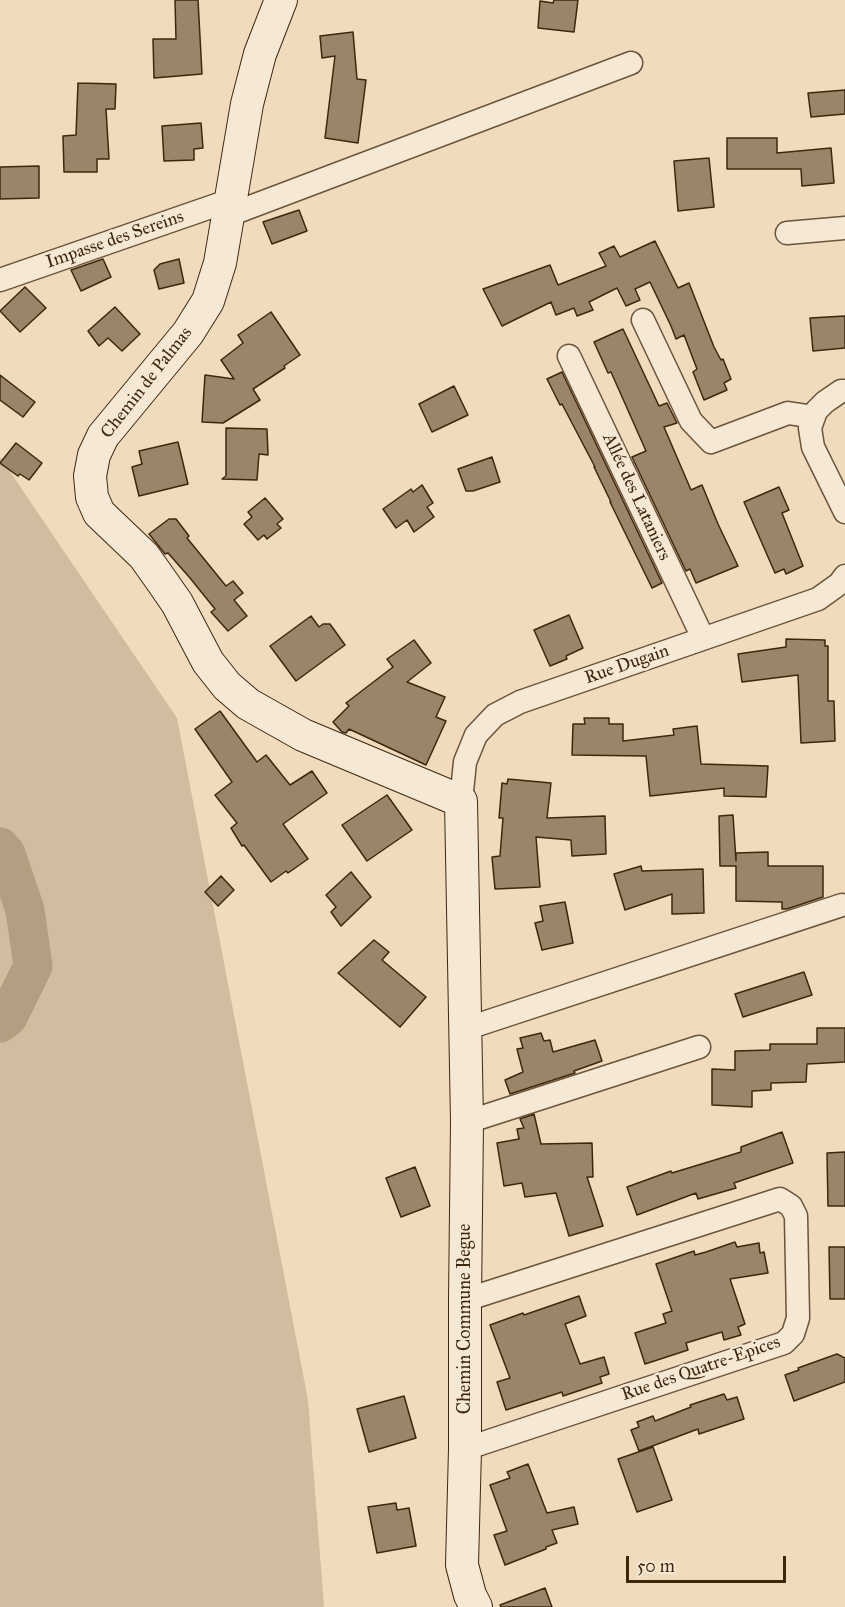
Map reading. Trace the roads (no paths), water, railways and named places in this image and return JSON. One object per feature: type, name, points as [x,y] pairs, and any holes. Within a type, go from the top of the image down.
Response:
[{"type":"street","name":"Chemin de Palmas","points":[[281,0],[260,54],[247,104],[220,263],[208,301],[188,333],[103,436],[94,455],[90,476],[92,497],[99,513],[144,556],[161,580],[177,603],[208,662],[227,686],[248,704],[303,735],[461,801]]},
{"type":"street","name":"Impasse des Sereins","points":[[0,280],[230,208],[631,63]]},
{"type":"street","points":[[787,233],[845,228]]},
{"type":"street","points":[[644,320],[691,421],[711,442],[788,413],[814,417]]},
{"type":"street","name":"Allée des Lataniers","points":[[569,356],[703,638]]},
{"type":"street","points":[[845,391],[841,391],[825,402],[816,411],[810,428],[813,447],[845,512]]},
{"type":"street","name":"Rue Dugain","points":[[461,801],[465,762],[476,735],[495,715],[520,702],[818,599],[839,584],[845,576]]},
{"type":"street","name":"Chemin Commune Begue","points":[[461,801],[467,1122],[462,1565],[470,1595],[476,1607]]},
{"type":"street","points":[[465,1029],[842,905]]},
{"type":"street","points":[[467,1122],[699,1047]]},
{"type":"street","name":"Rue des Quatre-Epices","points":[[465,1300],[780,1199],[791,1206],[796,1216],[798,1318],[793,1335],[784,1343],[465,1449]]},
{"type":"waterway","points":[[0,847],[6,854],[25,910],[33,966],[8,1017],[0,1023]]}]
